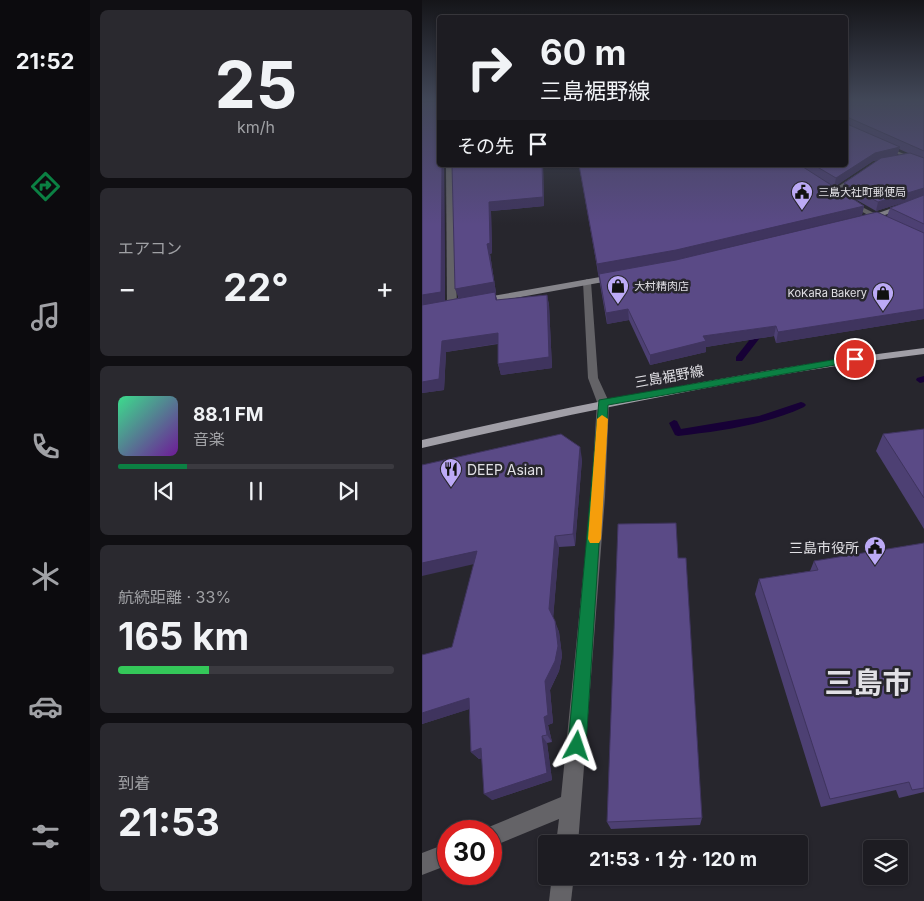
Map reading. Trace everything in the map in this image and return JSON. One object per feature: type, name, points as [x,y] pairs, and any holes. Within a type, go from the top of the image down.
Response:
[{"type":"main road","name":"三島裾野線","points":[[422,444],[603,402],[838,361],[924,351]]},
{"type":"street","points":[[878,143],[924,164]]},
{"type":"street","points":[[891,160],[909,157]]},
{"type":"street","points":[[449,167],[457,305],[623,276]]},
{"type":"street","points":[[832,193],[862,172]]},
{"type":"street","points":[[824,188],[890,223]]},
{"type":"street","points":[[857,221],[924,199]]},
{"type":"street","points":[[569,835],[597,507],[603,402],[593,378],[587,282]]},
{"type":"street","points":[[502,832],[572,803]]},
{"type":"street","points":[[422,864],[437,858]]},
{"type":"street","points":[[560,901],[562,885]]},
{"type":"building","points":[[422,141],[437,141],[437,167],[442,167],[441,292],[422,295]]},
{"type":"building","points":[[848,141],[886,141],[900,147],[875,153],[836,178],[817,167],[848,167]]},
{"type":"building","points":[[901,141],[924,141],[924,151]]},
{"type":"building","points":[[910,153],[924,158],[924,188],[878,202],[844,183],[881,158]]},
{"type":"building","points":[[452,167],[542,167],[543,197],[489,202],[490,243],[487,244],[494,282],[455,289]]},
{"type":"building","points":[[579,167],[803,167],[864,206],[676,250],[597,264]]},
{"type":"building","points":[[924,195],[924,224],[890,208]]},
{"type":"building","points":[[877,212],[924,233],[924,309],[778,332],[776,326],[703,336],[706,341],[650,355],[628,309],[606,313],[599,274],[676,260]]},
{"type":"building","points":[[495,292],[496,300],[547,295],[549,357],[498,364],[498,333],[442,341],[439,379],[422,382],[422,305]]},
{"type":"building","points":[[924,429],[924,498],[883,434]]},
{"type":"building","points":[[561,434],[580,447],[573,534],[555,536],[549,609],[555,621],[558,646],[555,661],[545,681],[548,715],[544,717],[547,735],[542,736],[547,773],[484,794],[481,748],[471,752],[469,698],[422,713],[422,655],[452,647],[477,551],[422,563],[422,465]]},
{"type":"building","points":[[676,523],[678,558],[686,558],[702,818],[607,822],[618,524]]},
{"type":"building","points":[[924,543],[924,788],[912,790],[909,782],[830,799],[759,579],[818,570],[814,561]]},
{"type":"waterway","points":[[739,359],[762,330]]},
{"type":"waterway","points":[[920,380],[924,379]]},
{"type":"waterway","points":[[674,423],[678,433],[759,419],[801,405]]},
{"type":"slow traffic","points":[[594,539],[602,419]]},
{"type":"place","name":"三島大社町郵便局","points":[[802,211]]},
{"type":"place","name":"大村精肉店","points":[[618,305]]},
{"type":"place","name":"KoKaRa Bakery","points":[[883,312]]},
{"type":"place","name":"DEEP Asian","points":[[451,488]]},
{"type":"place","name":"三島市役所","points":[[875,566]]},
{"type":"district","name":"三島市","points":[[868,682]]},
{"type":"route","points":[[577,746],[598,498],[603,402],[855,359]]}]
